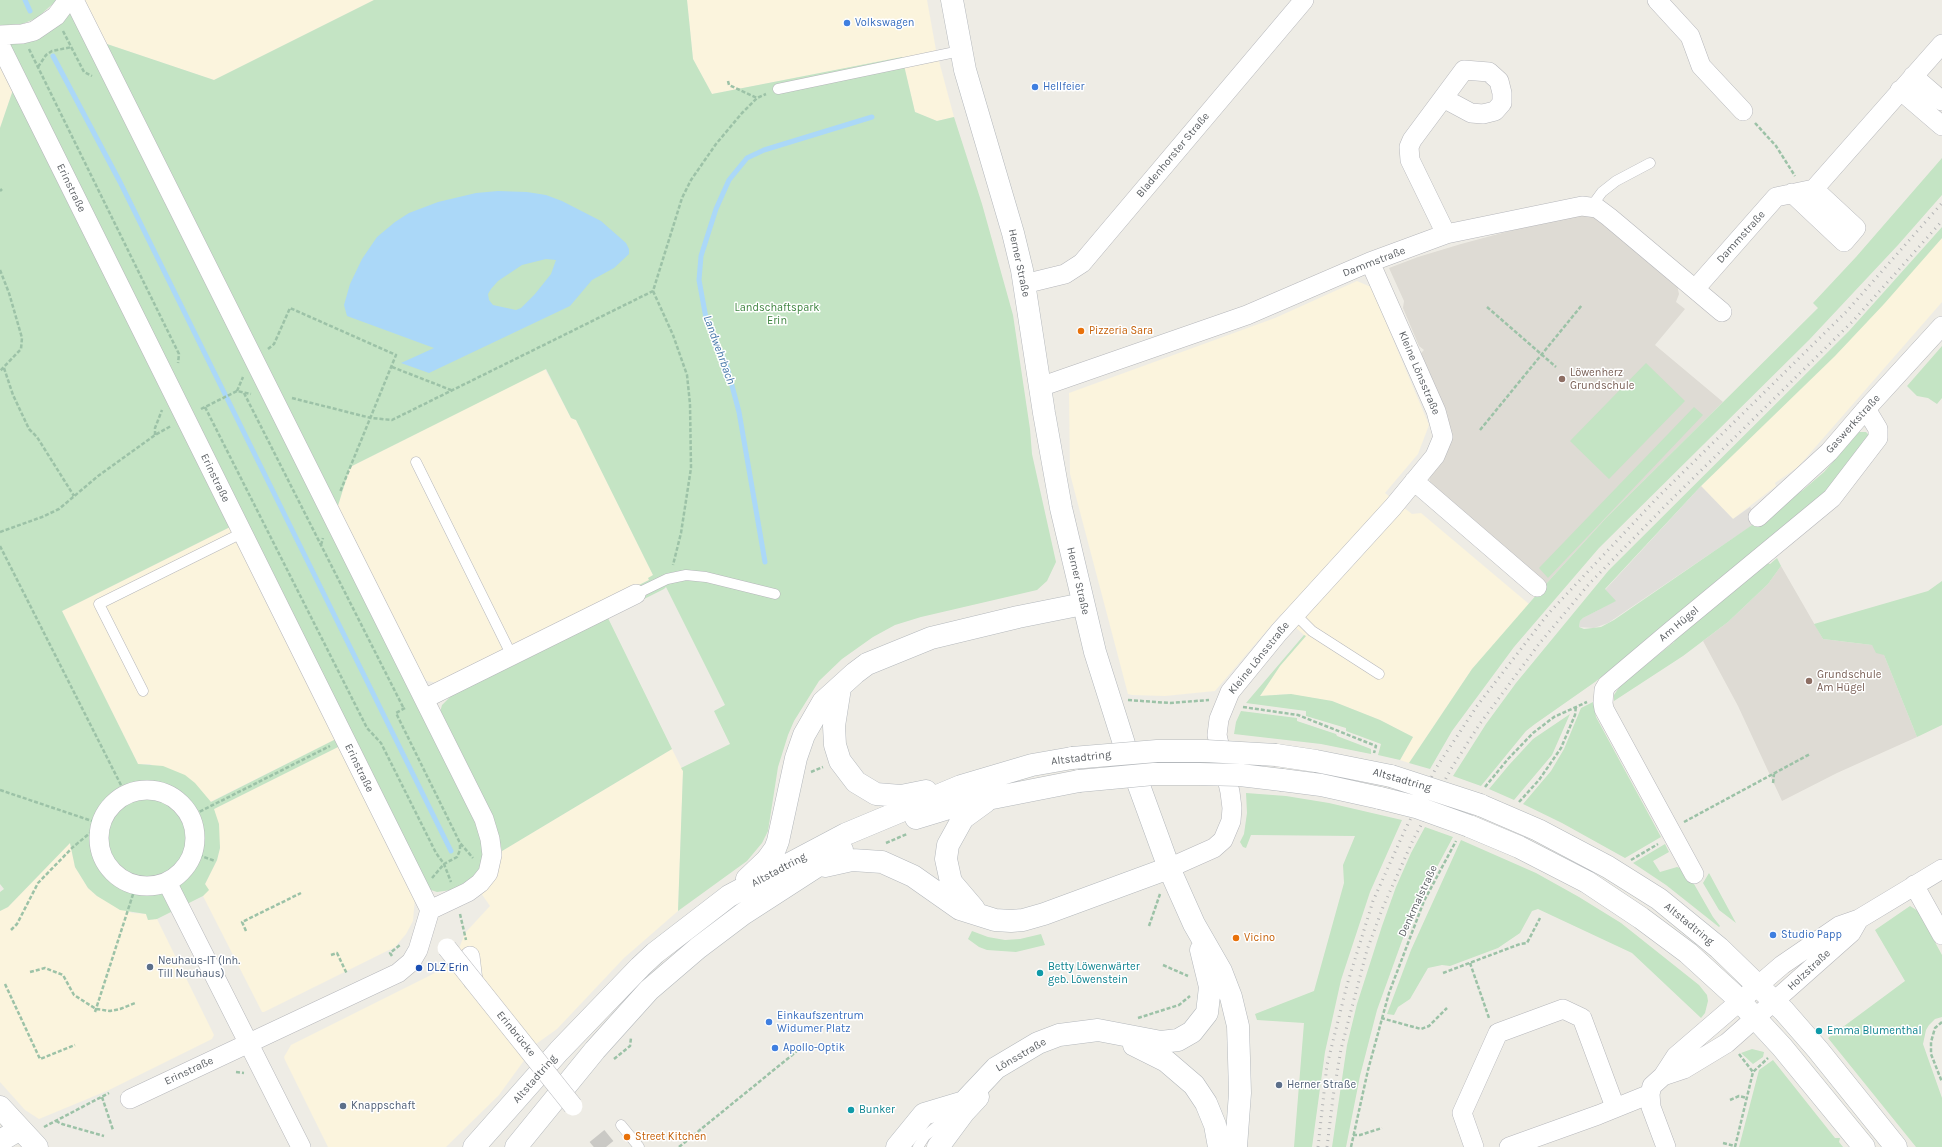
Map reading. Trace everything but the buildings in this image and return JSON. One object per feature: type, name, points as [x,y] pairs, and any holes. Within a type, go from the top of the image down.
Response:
[{"type":"main road","name":"Herner Straße","points":[[952,0],[960,51],[972,99],[1013,233],[1024,284],[1061,508],[1083,604],[1110,702],[1169,868],[1194,924],[1221,971],[1231,997],[1238,1026],[1240,1093],[1236,1147]]},
{"type":"main road","points":[[729,896],[767,860],[775,849],[804,735],[823,702],[866,664],[931,638],[1018,617],[1083,604]]},
{"type":"main road","points":[[840,688],[834,726],[835,745],[840,761],[856,782],[876,794],[901,796],[961,786]]},
{"type":"main road","name":"Altstadtring","points":[[474,1147],[570,1040],[635,972],[655,953],[729,896],[846,834],[961,786],[1032,765],[1072,758],[1157,751],[1206,751],[1276,755],[1316,761],[1391,776],[1482,798],[1538,830],[1569,845],[1659,899],[1719,948],[1774,1002],[1818,1050],[1896,1147]]},
{"type":"main road","name":"Altstadtring","points":[[516,1147],[595,1050],[649,990],[698,948],[743,914],[839,852],[858,842],[914,818],[962,804],[1079,781],[1154,774],[1240,775],[1321,785],[1380,798],[1416,807],[1463,832],[1519,847],[1587,882],[1641,918],[1688,953],[1740,1002],[1782,1047],[1864,1147]]},
{"type":"main road","points":[[978,915],[951,882],[946,859],[948,845],[963,818],[990,798]]},
{"type":"main road","points":[[817,867],[852,860],[882,862],[913,876],[960,909],[995,920],[1022,920],[1169,868]]},
{"type":"main road","name":"Lönsstraße","points":[[938,1147],[964,1112],[1000,1075],[1036,1052],[1089,1036],[1132,1028],[1161,1042],[1178,1040],[1192,1032],[1207,1013],[1210,987],[1194,924]]},
{"type":"main road","name":"Lönsstraße","points":[[897,1147],[924,1114],[964,1102],[996,1068],[1038,1043],[1059,1035],[1089,1036],[1137,1046],[1157,1055],[1181,1072],[1194,1085],[1206,1103],[1215,1125],[1219,1147]]},
{"type":"main road","points":[[0,1107],[31,1139]]},
{"type":"main road","points":[[2,1141],[31,1139]]},
{"type":"street","points":[[0,35],[22,34],[34,31],[56,16],[68,0]]},
{"type":"street","points":[[74,0],[484,819],[492,855],[488,873],[480,884],[468,892],[430,910]]},
{"type":"street","name":"Bladenhorster Straße","points":[[1024,284],[1065,274],[1082,263],[1304,0]]},
{"type":"street","points":[[1657,0],[1690,36],[1701,66],[1743,111]]},
{"type":"street","name":"Dammstraße","points":[[1695,289],[1776,197],[1804,191],[1942,44]]},
{"type":"street","name":"Erinstraße","points":[[0,45],[193,414],[242,533],[430,910],[418,950],[411,962],[398,973],[130,1099]]},
{"type":"street","points":[[1913,76],[1942,101]]},
{"type":"street","points":[[1900,90],[1942,126]]},
{"type":"street","points":[[1443,98],[1412,140],[1409,146],[1409,154],[1410,160],[1446,234]]},
{"type":"street","name":"Dammstraße","points":[[1040,387],[1247,315],[1370,262],[1446,234],[1582,206],[1597,208],[1609,217],[1722,312]]},
{"type":"street","name":"Kleine Lönsstraße","points":[[1169,868],[1205,854],[1223,840],[1231,821],[1232,808],[1230,792],[1217,734],[1219,719],[1230,692],[1295,614],[1393,507],[1435,456],[1443,437],[1441,424],[1370,262]]},
{"type":"street","name":"Gaswerkstraße","points":[[1758,517],[1829,452],[1942,326]]},
{"type":"street","name":"Am Hügel","points":[[1694,874],[1604,709],[1602,703],[1604,690],[1607,685],[1671,631],[1832,498],[1878,438],[1878,429],[1866,409]]},
{"type":"street","points":[[1414,481],[1536,587]]},
{"type":"street","points":[[424,699],[636,594]]},
{"type":"street","points":[[141,791],[156,791],[171,797],[183,807],[189,817],[194,831],[192,853],[187,864],[179,874],[166,882],[153,886],[136,885],[122,879],[110,868],[102,855],[99,839],[101,824],[107,812],[115,802],[126,795],[141,791]]},
{"type":"street","name":"Holzstraße","points":[[1757,986],[1779,967],[1839,926],[1859,919],[1942,869]]},
{"type":"street","points":[[166,882],[300,1147]]},
{"type":"street","points":[[1914,885],[1942,935]]},
{"type":"street","name":"Holzstraße","points":[[1774,1002],[1851,933],[1859,919]]},
{"type":"street","name":"Erinbrücke","points":[[447,948],[573,1106]]},
{"type":"street","points":[[469,951],[473,981]]},
{"type":"street","points":[[1666,1147],[1651,1107],[1650,1094],[1652,1086],[1663,1076],[1676,1056],[1757,986]]},
{"type":"street","points":[[1663,1076],[1684,1069],[1710,1055],[1774,1002]]},
{"type":"street","points":[[1474,1147],[1462,1113],[1498,1034],[1563,1009],[1582,1018],[1615,1107]]},
{"type":"street","points":[[1509,1147],[1598,1115],[1650,1094]]},
{"type":"lane","points":[[778,89],[960,51]]},
{"type":"lane","points":[[1591,207],[1602,192],[1616,181],[1650,163]]},
{"type":"lane","points":[[416,462],[512,656]]},
{"type":"lane","points":[[143,691],[99,604],[242,533]]},
{"type":"lane","points":[[636,594],[667,579],[686,575],[706,576],[775,594]]},
{"type":"lane","points":[[1295,614],[1312,631],[1379,674]]},
{"type":"lane","points":[[918,1147],[925,1136],[941,1123],[964,1112]]},
{"type":"lane","points":[[621,1125],[639,1147]]},
{"type":"path","points":[[56,16],[84,72],[111,86],[116,84]]},
{"type":"path","points":[[22,34],[179,354],[178,363]]},
{"type":"path","points":[[38,67],[46,55],[52,51],[72,47]]},
{"type":"path","points":[[728,80],[729,85],[757,98]]},
{"type":"path","points":[[667,579],[675,559],[681,533],[691,468],[690,404],[686,375],[673,335],[653,292],[685,192],[716,144],[757,98],[778,89]]},
{"type":"path","points":[[1743,111],[1776,146],[1804,191]]},
{"type":"path","points":[[0,270],[9,293],[22,338],[21,349],[0,371]]},
{"type":"path","points":[[273,398],[291,398],[371,418],[392,420],[653,292]]},
{"type":"path","points":[[1480,430],[1582,305]]},
{"type":"path","points":[[1487,307],[1556,367]]},
{"type":"path","points":[[254,360],[274,344],[290,308],[396,355],[331,513],[321,545]]},
{"type":"path","points":[[392,367],[451,391]]},
{"type":"path","points":[[4,368],[13,395],[29,429],[37,437],[74,496]]},
{"type":"path","points":[[244,392],[404,709],[396,713],[460,843],[488,873]]},
{"type":"path","points":[[214,402],[234,393]]},
{"type":"path","points":[[205,407],[367,728],[381,743],[436,853],[444,864],[454,889]]},
{"type":"path","points":[[0,532],[42,517],[59,509],[155,435],[193,414]]},
{"type":"path","points":[[0,546],[126,795]]},
{"type":"path","points":[[1131,699],[1170,703],[1216,701]]},
{"type":"path","points":[[1482,798],[1508,759],[1533,733],[1554,717],[1576,706],[1574,716],[1561,748],[1539,780],[1517,805]]},
{"type":"path","points":[[1248,708],[1298,716],[1376,746]]},
{"type":"path","points":[[189,817],[367,728]]},
{"type":"path","points":[[1627,865],[1633,859],[1671,832],[1810,754]]},
{"type":"path","points":[[792,780],[840,761]]},
{"type":"path","points":[[1773,783],[1774,774]]},
{"type":"path","points":[[0,790],[101,824]]},
{"type":"path","points":[[11,930],[16,924],[38,883],[73,847],[101,824]]},
{"type":"path","name":"Denkmalstraße","points":[[1351,1147],[1381,1018],[1402,956],[1424,901],[1463,832]]},
{"type":"path","points":[[430,881],[444,864],[457,857],[460,850],[460,843]]},
{"type":"path","points":[[192,853],[215,861]]},
{"type":"path","points":[[1149,926],[1169,868]]},
{"type":"path","points":[[95,1010],[136,885]]},
{"type":"path","points":[[246,931],[242,922],[301,894]]},
{"type":"path","points":[[459,911],[469,951]]},
{"type":"path","points":[[1443,973],[1520,944],[1527,943],[1540,918]]},
{"type":"path","points":[[331,956],[337,953],[347,974]]},
{"type":"path","points":[[1470,963],[1493,1028],[1498,1034]]},
{"type":"path","points":[[30,972],[45,968],[63,976],[74,995],[95,1010],[110,1011],[135,1003]]},
{"type":"path","points":[[5,984],[40,1059],[75,1045]]},
{"type":"path","points":[[1132,1028],[1179,1005],[1194,993]]},
{"type":"path","points":[[1381,1018],[1421,1029],[1429,1026],[1447,1008]]},
{"type":"path","points":[[1942,1022],[1935,1028],[1931,1042],[1931,1054],[1942,1082]]},
{"type":"path","points":[[612,1061],[630,1046],[631,1032]]},
{"type":"path","points":[[678,1147],[802,1047]]},
{"type":"path","points":[[1723,1143],[1735,1147],[1753,1072],[1782,1047]]},
{"type":"path","points":[[1736,1051],[1753,1072]]},
{"type":"path","points":[[31,1139],[56,1120],[109,1093]]},
{"type":"path","points":[[1730,1100],[1739,1096],[1747,1098]]},
{"type":"path","points":[[102,1097],[113,1130]]},
{"type":"path","points":[[56,1120],[62,1124],[104,1136]]},
{"type":"path","points":[[1353,1135],[1360,1135],[1382,1128]]},
{"type":"shaded area","points":[[82,0],[374,0],[214,80],[101,42]]},
{"type":"shaded area","points":[[687,0],[927,0],[936,50],[954,117],[937,121],[915,112],[902,57],[712,94],[693,59]]},
{"type":"shaded area","points":[[0,60],[14,87],[0,128]]},
{"type":"shaded area","name":"Löwenherz Grundschule","points":[[1573,214],[1594,216],[1677,285],[1679,294],[1676,302],[1685,309],[1655,345],[1723,402],[1606,518],[1545,585],[1430,485],[1429,474],[1446,450],[1419,355],[1424,350],[1419,346],[1403,308],[1404,301],[1389,268],[1418,257],[1461,244]]},
{"type":"shaded area","points":[[1942,238],[1942,302],[1798,467],[1775,483],[1776,486],[1733,519],[1701,486],[1843,347]]},
{"type":"shaded area","points":[[1357,281],[1371,287],[1429,425],[1418,454],[1385,493],[1412,514],[1421,513],[1529,604],[1472,669],[1409,763],[1400,760],[1413,737],[1380,720],[1332,701],[1288,694],[1260,696],[1280,666],[1305,636],[1281,614],[1215,691],[1165,696],[1128,694],[1070,474],[1069,393],[1275,318]]},
{"type":"shaded area","points":[[545,369],[571,418],[576,420],[653,575],[649,580],[448,680],[438,683],[427,681],[422,678],[336,512],[350,467]]},
{"type":"shaded area","points":[[1701,486],[1733,519],[1750,507],[1760,520],[1608,623],[1594,628],[1579,627],[1580,621],[1583,618],[1615,601],[1605,590]]},
{"type":"shaded area","points":[[232,526],[260,591],[300,670],[321,704],[338,738],[210,802],[150,764],[138,764],[62,611]]},
{"type":"shaded area","name":"Grundschule Am Hügel","points":[[1781,566],[1823,639],[1872,645],[1884,655],[1917,737],[1837,773],[1782,801],[1738,706],[1703,641],[1728,622],[1768,584]]},
{"type":"shaded area","points":[[342,745],[415,897],[413,921],[406,934],[395,947],[262,1012],[203,896],[208,890],[205,884],[217,860],[220,848],[214,809]]},
{"type":"shaded area","points":[[672,749],[683,771],[678,911],[624,958],[557,1029],[536,1044],[499,1095],[446,1147],[328,1147],[285,1060],[284,1057],[291,1045],[453,964],[465,933],[490,906],[481,893],[499,868],[502,851]]},
{"type":"shaded area","points":[[70,843],[75,867],[88,888],[97,896],[132,913],[146,914],[148,920],[157,919],[214,1035],[212,1039],[109,1090],[39,1119],[25,1110],[0,1082],[0,911],[8,907]]},
{"type":"green space","points":[[0,0],[57,0],[37,18],[22,24],[0,25]]},
{"type":"green space","name":"Landschaftspark Erin","points":[[374,0],[687,0],[693,59],[712,94],[902,57],[915,112],[937,121],[954,117],[982,204],[1013,315],[1030,429],[1032,454],[1056,562],[1047,581],[1037,590],[921,617],[895,625],[873,637],[842,659],[819,681],[794,721],[778,767],[768,831],[762,843],[747,861],[678,911],[683,771],[681,768],[730,744],[714,711],[725,705],[666,587],[640,601],[633,588],[649,580],[648,578],[653,575],[576,420],[571,418],[546,369],[350,467],[336,512],[101,42],[214,80]]},
{"type":"green space","points":[[69,11],[481,824],[484,854],[479,871],[470,880],[451,890],[437,892],[428,889],[8,41]]},
{"type":"green space","points":[[14,87],[232,526],[62,611],[138,764],[163,766],[185,775],[195,783],[211,802],[338,738],[342,745],[214,809],[219,824],[220,848],[217,860],[205,884],[209,890],[203,896],[157,919],[148,920],[146,914],[120,910],[97,896],[88,888],[75,867],[70,843],[8,907],[0,911],[0,892],[4,889],[0,884],[0,128]]},
{"type":"green space","points":[[1942,158],[1942,195],[1898,245],[1809,340],[1599,548],[1514,647],[1452,731],[1430,769],[1409,763],[1472,669],[1545,585],[1606,518],[1818,308],[1813,303],[1856,257]]},
{"type":"green space","points":[[1942,227],[1942,238],[1884,304],[1835,356],[1701,486],[1605,589],[1616,601],[1583,618],[1580,621],[1579,627],[1584,629],[1601,627],[1614,620],[1803,490],[1824,472],[1859,432],[1866,432],[1869,435],[1827,496],[1595,682],[1526,731],[1481,786],[1453,776],[1486,724],[1516,683],[1609,570],[1849,331]]},
{"type":"green space","points":[[1942,346],[1942,398],[1937,404],[1928,398],[1917,396],[1907,386]]},
{"type":"green space","points":[[1646,363],[1685,401],[1609,479],[1570,441]]},
{"type":"green space","points":[[1694,407],[1703,415],[1548,578],[1539,568]]},
{"type":"green space","points":[[1777,558],[1781,566],[1768,584],[1728,622],[1683,656],[1614,701],[1614,695],[1620,686],[1674,642],[1676,637],[1767,563],[1770,564]]},
{"type":"green space","points":[[1942,581],[1942,725],[1917,737],[1884,655],[1876,653],[1872,645],[1823,639],[1814,624],[1928,591]]},
{"type":"green space","points":[[607,616],[672,749],[502,851],[496,826],[440,712],[442,705],[454,693]]},
{"type":"green space","points":[[1304,635],[1306,636],[1280,666],[1260,696],[1291,694],[1332,701],[1380,720],[1413,737],[1400,760],[1378,755],[1381,744],[1346,731],[1346,728],[1306,716],[1306,711],[1246,703]]},
{"type":"green space","points":[[1593,702],[1596,717],[1661,837],[1625,858],[1562,823],[1523,804],[1551,771],[1564,749],[1581,708]]},
{"type":"green space","points":[[1241,711],[1297,718],[1297,721],[1336,734],[1337,736],[1371,749],[1371,754],[1321,744],[1234,734],[1236,722]]},
{"type":"green space","points":[[1570,714],[1552,755],[1514,800],[1489,789],[1533,739]]},
{"type":"green space","points":[[1246,793],[1286,796],[1329,803],[1402,820],[1370,892],[1341,980],[1325,1052],[1312,1147],[1294,1147],[1304,1023],[1257,1020],[1255,1014],[1314,991],[1344,883],[1343,865],[1355,836],[1251,835],[1246,848],[1243,847],[1240,842],[1244,834],[1247,813]]},
{"type":"green space","points":[[1425,827],[1453,837],[1411,916],[1377,1010],[1360,1076],[1346,1147],[1332,1147],[1347,1045],[1357,1004],[1396,887],[1411,853]]},
{"type":"green space","points":[[1461,840],[1536,873],[1621,923],[1699,985],[1707,995],[1708,1001],[1705,1013],[1701,1018],[1632,953],[1538,909],[1532,911],[1520,933],[1498,948],[1450,966],[1442,965],[1428,968],[1410,999],[1398,1007],[1394,1015],[1387,1014],[1411,950]]},
{"type":"green space","points":[[1665,844],[1669,852],[1653,861],[1660,872],[1677,867],[1690,877],[1713,917],[1720,926],[1719,927],[1666,885],[1633,863]]},
{"type":"green space","points":[[1709,873],[1736,923],[1719,910],[1703,883]]},
{"type":"green space","points":[[1910,906],[1918,911],[1942,955],[1942,1017],[1935,1019],[1929,1025],[1926,1030],[1923,1044],[1942,1098],[1942,1147],[1916,1147],[1828,1038],[1905,981],[1875,930]]},
{"type":"green space","points":[[972,931],[988,937],[1005,940],[1020,939],[1041,934],[1045,945],[1016,952],[987,950],[979,947],[968,939]]},
{"type":"green space","points":[[1752,1049],[1764,1052],[1763,1057],[1753,1064],[1741,1053]]},
{"type":"green space","points":[[1773,1060],[1835,1138],[1840,1138],[1839,1142],[1843,1147],[1739,1147],[1759,1070]]},
{"type":"water","points":[[498,191],[527,192],[546,195],[562,201],[601,221],[626,243],[629,249],[629,254],[614,268],[592,280],[570,306],[429,373],[401,363],[434,348],[347,316],[344,305],[350,284],[362,259],[377,237],[409,213],[438,202],[476,193]],"holes":[[[546,259],[556,260],[551,274],[535,294],[521,308],[516,310],[493,305],[489,300],[488,294],[498,281],[522,265]]]},
{"type":"waterway","points":[[25,0],[30,11]]},
{"type":"waterway","points":[[53,56],[120,182],[451,851]]},
{"type":"waterway","name":"Landwehrbach","points":[[765,562],[739,412],[727,367],[706,318],[699,280],[701,256],[716,209],[729,180],[747,158],[764,150],[872,117]]},
{"type":"tunnel","points":[[597,1136],[606,1147]]},
{"type":"railway","points":[[1318,1147],[1327,1065],[1347,985],[1373,901],[1404,832],[1436,768],[1477,706],[1548,614],[1658,497],[1846,312],[1942,203]]},
{"type":"railway","points":[[1327,1147],[1341,1049],[1367,950],[1383,907],[1413,840],[1451,769],[1479,725],[1539,644],[1589,584],[1670,501],[1853,321],[1942,221]]},
{"type":"place","name":"Volkswagen","points":[[847,23]]},
{"type":"place","name":"Hellfeier","points":[[1035,87]]},
{"type":"place","name":"Pizzeria Sara","points":[[1081,331]]},
{"type":"place","name":"Löwenherz Grundschule","points":[[1562,379]]},
{"type":"place","name":"Grundschule Am Hügel","points":[[1809,681]]},
{"type":"place","name":"Studio Papp","points":[[1773,935]]},
{"type":"place","name":"Vicino","points":[[1236,938]]},
{"type":"place","name":"Neuhaus-IT (Inh. Till Neuhaus)","points":[[150,967]]},
{"type":"place","name":"DLZ Erin","points":[[419,968]]},
{"type":"place","name":"Betty Löwenwärter geb. Löwenstein","points":[[1040,973]]},
{"type":"place","name":"Einkaufszentrum Widumer Platz","points":[[769,1022]]},
{"type":"place","name":"Emma Blumenthal","points":[[1819,1031]]},
{"type":"place","name":"Apollo-Optik","points":[[775,1048]]},
{"type":"place","name":"Herner Straße","points":[[1279,1085]]},
{"type":"place","name":"Knappschaft","points":[[343,1106]]},
{"type":"place","name":"Bunker","points":[[851,1110]]},
{"type":"place","name":"Street Kitchen","points":[[627,1137]]}]
